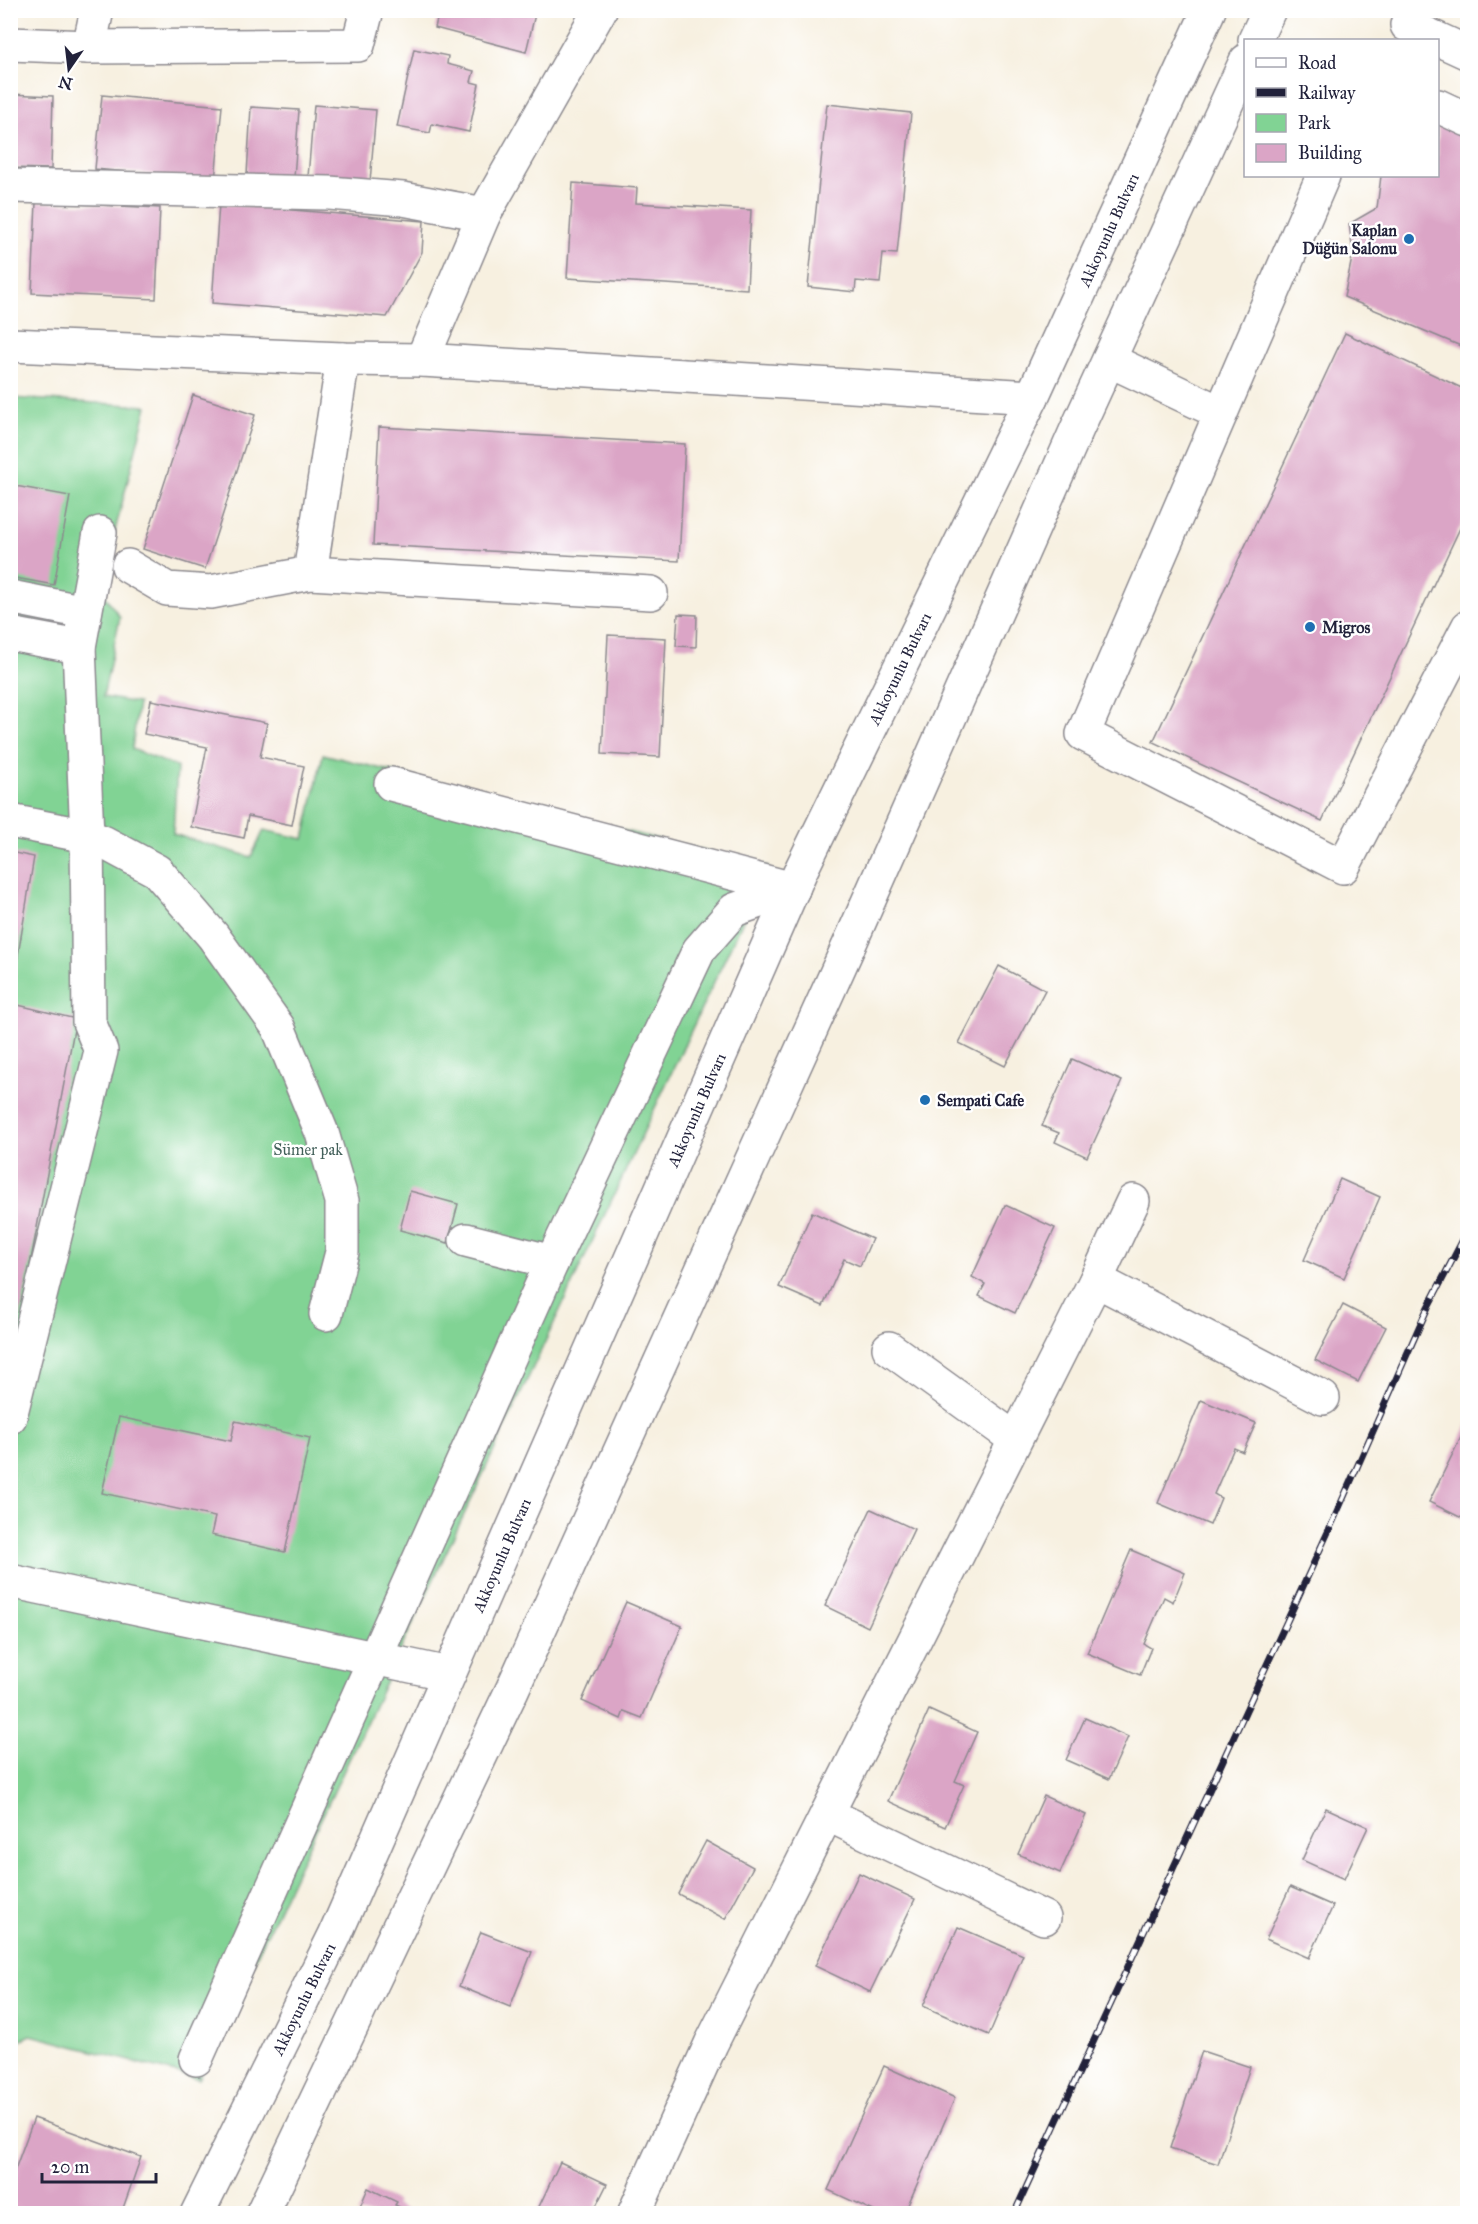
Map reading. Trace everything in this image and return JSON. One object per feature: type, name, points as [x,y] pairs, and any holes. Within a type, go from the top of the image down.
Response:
[{"type":"main road","points":[[89,47],[97,10]]},
{"type":"main road","points":[[10,44],[89,47],[358,45],[368,10]]},
{"type":"main road","points":[[422,360],[484,214],[600,10]]},
{"type":"main road","name":"Akkoyunlu Bulvarı","points":[[197,2214],[335,1935],[793,889],[1032,397],[1209,10]]},
{"type":"main road","points":[[1255,39],[1269,10]]},
{"type":"main road","points":[[1411,10],[1407,25],[1437,39]]},
{"type":"main road","points":[[1439,40],[1467,53]]},
{"type":"main road","points":[[262,2214],[512,1690],[1244,63]]},
{"type":"main road","points":[[1439,107],[1467,120]]},
{"type":"main road","points":[[1323,177],[1083,734],[1343,867],[1467,627]]},
{"type":"main road","points":[[10,186],[329,193],[403,199],[484,214]]},
{"type":"main road","points":[[10,345],[343,359],[422,360],[1032,397]]},
{"type":"main road","points":[[310,573],[343,359]]},
{"type":"main road","points":[[1109,360],[1221,413]]},
{"type":"main road","points":[[10,1417],[101,1051],[89,1022],[87,836],[79,647],[100,533]]},
{"type":"main road","points":[[128,566],[167,589],[211,592],[310,573],[651,593]]},
{"type":"main road","points":[[10,597],[85,612]]},
{"type":"main road","points":[[10,634],[79,647]]},
{"type":"main road","points":[[391,784],[793,889]]},
{"type":"main road","points":[[10,821],[87,836],[157,871],[213,936],[278,1027],[322,1133],[342,1201],[342,1252],[326,1314]]},
{"type":"main road","points":[[196,2059],[552,1262],[699,950],[734,910],[793,889]]},
{"type":"main road","points":[[634,2214],[711,2044],[1096,1280],[1133,1201]]},
{"type":"main road","points":[[466,1240],[552,1262]]},
{"type":"main road","points":[[1096,1280],[1323,1398]]},
{"type":"main road","points":[[889,1348],[1015,1439]]},
{"type":"main road","points":[[10,1581],[449,1674]]},
{"type":"main road","points":[[827,1814],[1044,1918]]},
{"type":"green space","name":"Sümer pak","points":[[11,398],[147,406],[100,589],[120,617],[103,697],[138,703],[132,749],[177,767],[173,834],[251,857],[264,830],[304,839],[323,754],[768,867],[199,2079],[31,2035],[11,2045]]},
{"type":"building","points":[[439,10],[536,10],[526,52],[435,28]]},
{"type":"building","points":[[414,49],[448,56],[447,64],[474,71],[471,82],[479,84],[469,132],[432,124],[430,133],[397,127]]},
{"type":"building","points":[[10,94],[53,96],[51,169],[10,168]]},
{"type":"building","points":[[102,95],[222,106],[215,180],[95,169]]},
{"type":"building","points":[[827,104],[911,113],[897,254],[883,253],[880,283],[856,281],[855,292],[808,287]]},
{"type":"building","points":[[314,105],[376,110],[370,182],[308,177]]},
{"type":"building","points":[[251,107],[299,110],[294,178],[247,175]]},
{"type":"building","name":"Kaplan Düğün Salonu","points":[[1439,118],[1468,133],[1468,349],[1344,297],[1353,253],[1349,224],[1377,208],[1381,177],[1439,177]]},
{"type":"building","points":[[573,183],[637,188],[636,203],[751,210],[747,289],[567,278]]},
{"type":"building","points":[[36,202],[160,208],[156,299],[32,293]]},
{"type":"building","points":[[219,204],[424,221],[422,252],[387,317],[212,303]]},
{"type":"building","name":"Migros","points":[[1345,333],[1468,391],[1468,511],[1322,821],[1153,742]]},
{"type":"building","points":[[193,395],[255,415],[205,569],[143,549]]},
{"type":"building","points":[[379,427],[685,444],[679,561],[373,545]]},
{"type":"building","points":[[10,485],[70,496],[54,585],[10,577]]},
{"type":"building","points":[[678,614],[697,615],[696,647],[676,646]]},
{"type":"building","points":[[608,635],[666,638],[660,757],[602,754]]},
{"type":"building","points":[[151,700],[267,723],[260,757],[304,766],[292,825],[248,816],[244,838],[191,827],[207,747],[144,734]]},
{"type":"building","points":[[10,852],[34,857],[12,992],[10,992]]},
{"type":"building","points":[[999,966],[1045,990],[1005,1066],[959,1043]]},
{"type":"building","points":[[10,1003],[76,1019],[15,1345],[10,1344]]},
{"type":"building","points":[[1072,1059],[1122,1081],[1087,1157],[1055,1142],[1059,1133],[1042,1126]]},
{"type":"building","points":[[1340,1179],[1380,1197],[1344,1278],[1304,1260]]},
{"type":"building","points":[[410,1191],[458,1204],[448,1243],[400,1230]]},
{"type":"building","points":[[1005,1205],[1055,1228],[1015,1313],[979,1296],[985,1284],[972,1277]]},
{"type":"building","points":[[812,1212],[872,1239],[860,1266],[844,1259],[823,1306],[779,1287]]},
{"type":"building","points":[[1343,1305],[1386,1327],[1358,1382],[1315,1360]]},
{"type":"building","points":[[1201,1400],[1256,1423],[1243,1452],[1234,1448],[1214,1494],[1221,1498],[1210,1525],[1158,1503]]},
{"type":"building","points":[[119,1417],[231,1441],[235,1421],[310,1438],[285,1552],[211,1535],[215,1517],[102,1493]]},
{"type":"building","points":[[1468,1423],[1468,1521],[1429,1502]]},
{"type":"building","points":[[871,1509],[914,1529],[868,1627],[825,1606]]},
{"type":"building","points":[[1131,1550],[1185,1573],[1173,1602],[1164,1597],[1144,1644],[1151,1648],[1140,1675],[1087,1653]]},
{"type":"building","points":[[626,1602],[682,1626],[642,1718],[624,1711],[621,1719],[582,1701]]},
{"type":"building","points":[[929,1710],[977,1732],[955,1781],[964,1785],[945,1827],[888,1801]]},
{"type":"building","points":[[1085,1718],[1128,1737],[1109,1779],[1066,1760]]},
{"type":"building","points":[[1044,1796],[1086,1815],[1060,1873],[1018,1854]]},
{"type":"building","points":[[1326,1808],[1368,1827],[1344,1879],[1302,1860]]},
{"type":"building","points":[[706,1841],[753,1867],[725,1919],[678,1894]]},
{"type":"building","points":[[859,1873],[915,1899],[870,1992],[815,1966]]},
{"type":"building","points":[[1290,1887],[1333,1906],[1309,1958],[1266,1939]]},
{"type":"building","points":[[958,1927],[1023,1955],[989,2035],[923,2006]]},
{"type":"building","points":[[481,1932],[532,1952],[510,2007],[459,1986]]},
{"type":"building","points":[[1202,2051],[1250,2067],[1218,2164],[1170,2148]]},
{"type":"building","points":[[884,2066],[955,2098],[904,2214],[880,2214],[828,2190]]},
{"type":"building","points":[[34,2118],[141,2157],[121,2214],[14,2214],[10,2202],[10,2183]]},
{"type":"building","points":[[560,2162],[607,2184],[592,2214],[536,2213]]},
{"type":"building","points":[[368,2188],[397,2202],[395,2205],[414,2214],[357,2214]]},
{"type":"railway","points":[[1014,2214],[1334,1519],[1428,1307],[1468,1230]]},
{"type":"place","name":"Kaplan Düğün Salonu","points":[[1409,239]]},
{"type":"place","name":"Migros","points":[[1310,627]]},
{"type":"place","name":"Sempati Cafe","points":[[925,1100]]}]
